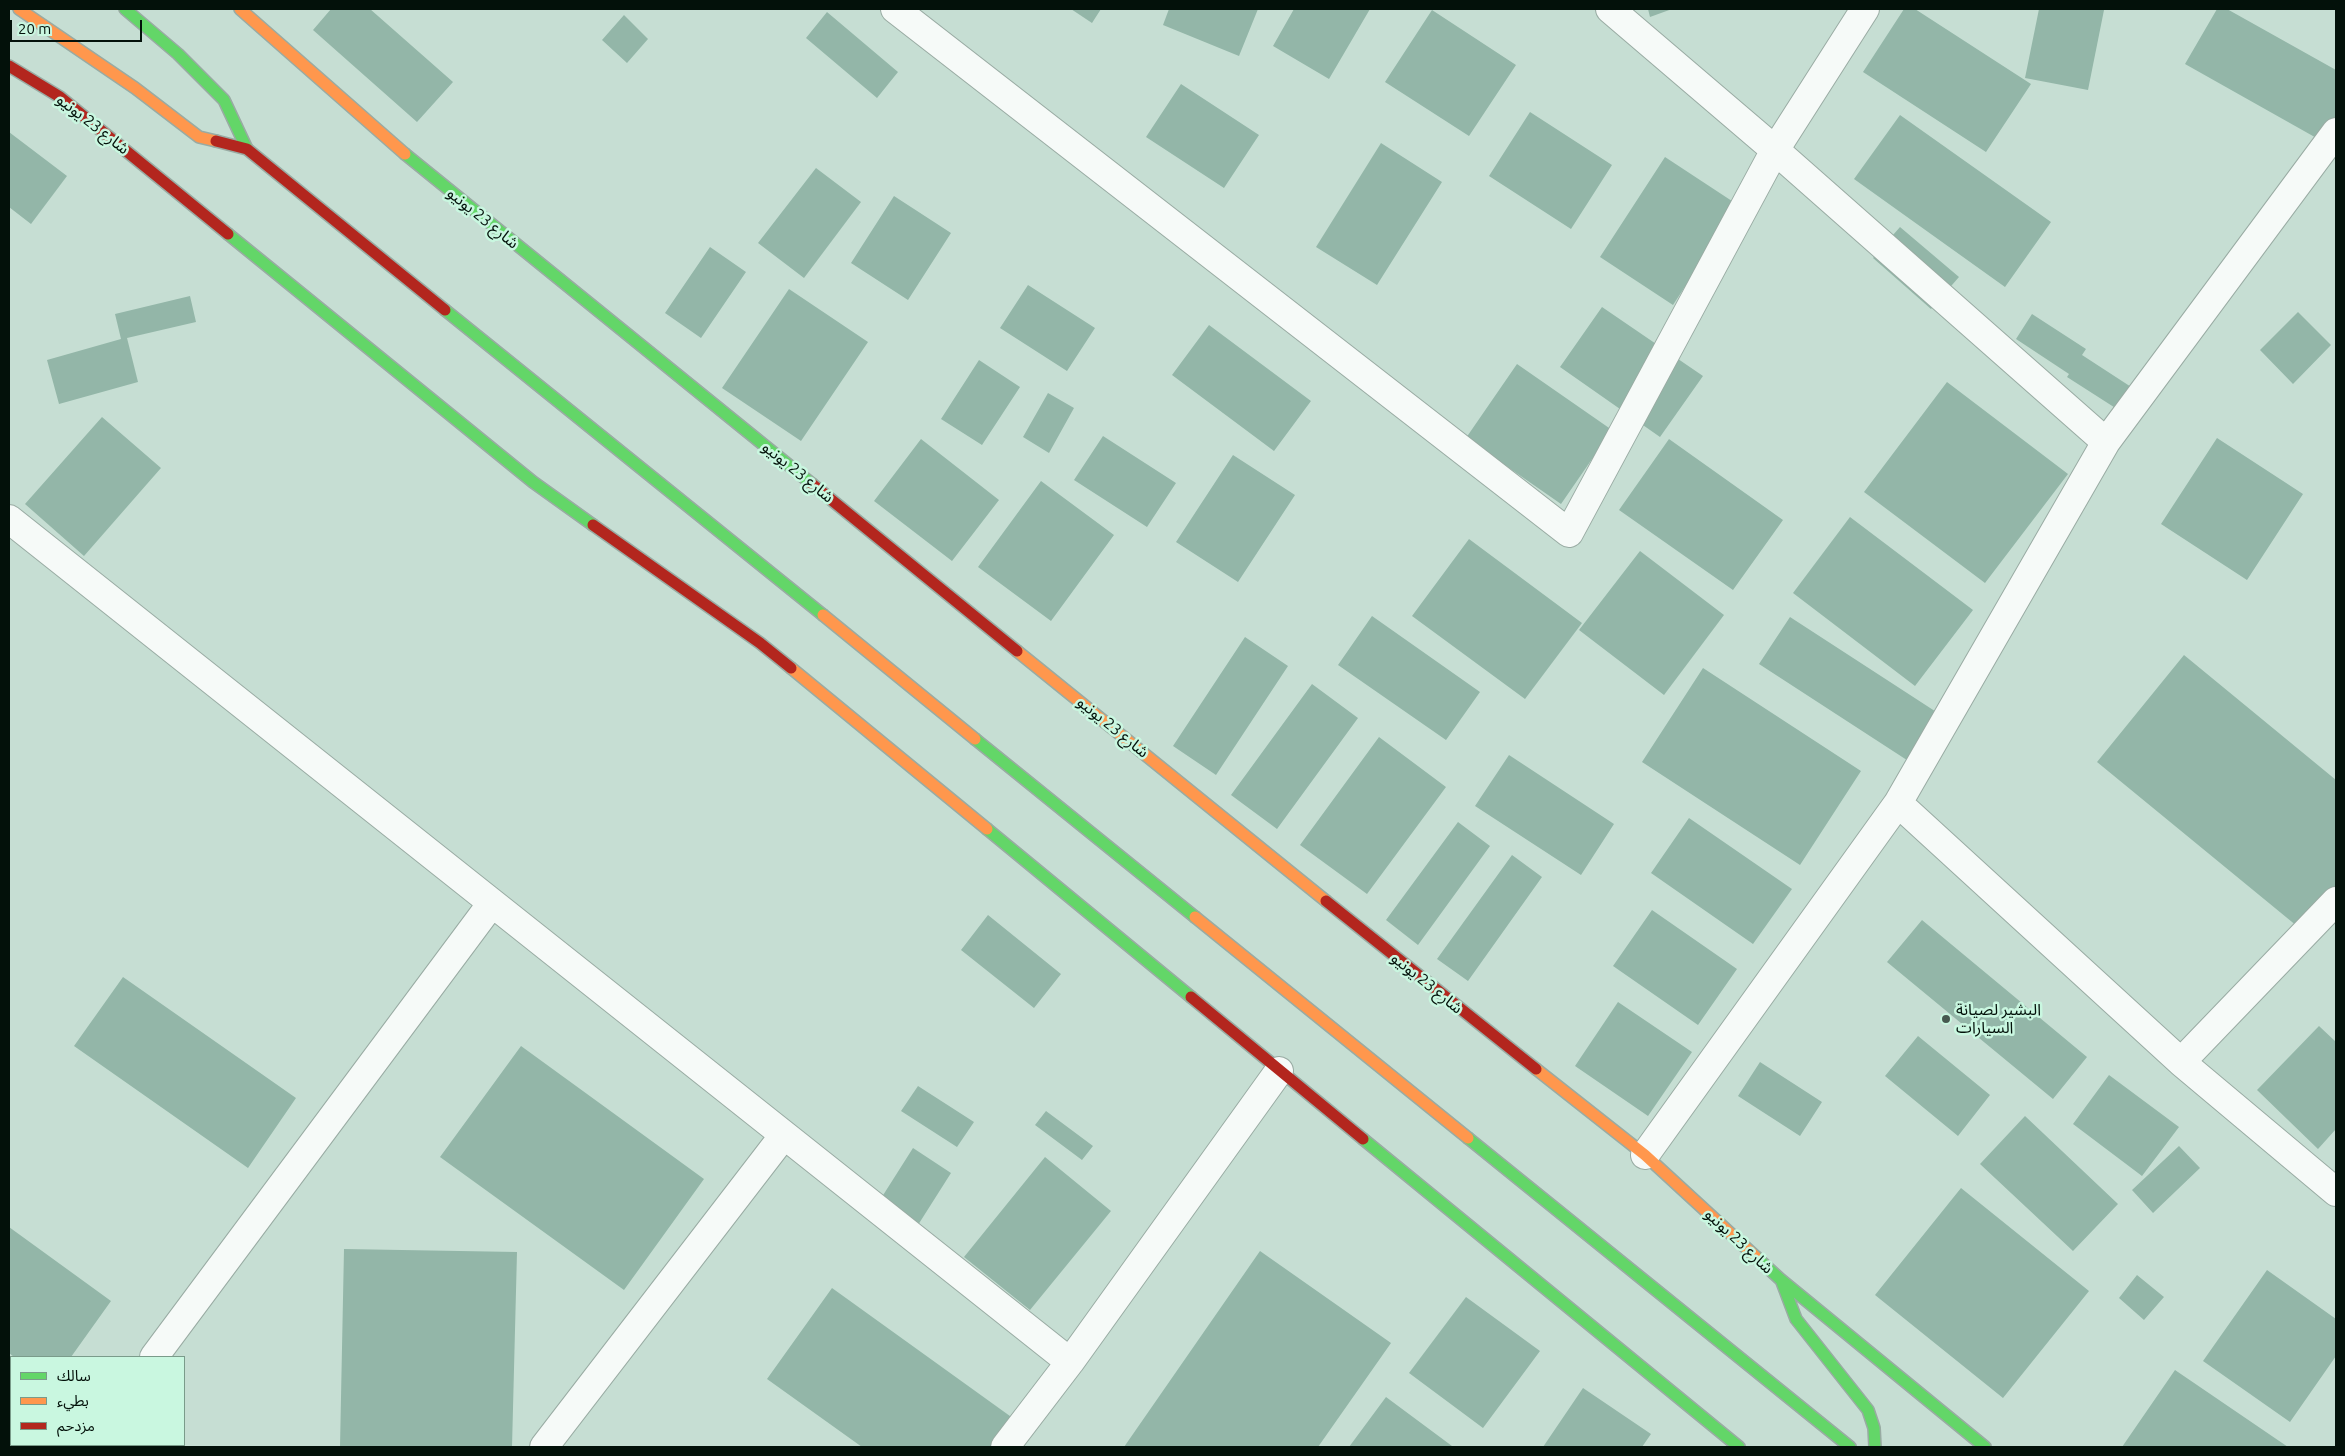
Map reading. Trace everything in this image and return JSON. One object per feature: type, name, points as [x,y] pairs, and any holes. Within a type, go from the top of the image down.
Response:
[{"type":"street","points":[[19,9],[135,88],[199,137],[247,149],[1850,1447]]},
{"type":"street","points":[[125,9],[178,54],[224,100],[247,149]]},
{"type":"street","name":"شارع 23 يونيو","points":[[240,9],[387,140],[1396,958],[1645,1155],[1780,1279],[1984,1447]]},
{"type":"street","points":[[895,9],[1569,534],[1775,150],[1865,9]]},
{"type":"street","points":[[1610,9],[1775,150],[2106,442]]},
{"type":"street","name":"شارع 23 يونيو","points":[[9,66],[60,97],[533,482],[760,643],[1278,1071],[1739,1447]]},
{"type":"street","points":[[1645,1155],[1898,803],[2106,442],[2336,132]]},
{"type":"street","points":[[9,519],[1070,1362]]},
{"type":"street","points":[[1898,803],[2182,1062],[2336,1192]]},
{"type":"street","points":[[2182,1062],[2336,902]]},
{"type":"street","points":[[155,1356],[492,903]]},
{"type":"street","points":[[1005,1447],[1070,1362],[1278,1071]]},
{"type":"street","points":[[544,1447],[784,1134]]},
{"type":"street","points":[[1780,1279],[1796,1319],[1868,1410],[1874,1428],[1875,1447]]},
{"type":"building","points":[[331,9],[370,9],[453,82],[417,122],[313,30]]},
{"type":"building","points":[[1071,9],[1101,9],[1092,23]]},
{"type":"building","points":[[1169,9],[1258,9],[1239,56],[1163,25]]},
{"type":"building","points":[[1294,9],[1370,9],[1329,79],[1273,46]]},
{"type":"building","points":[[1648,9],[1672,9],[1650,17]]},
{"type":"building","points":[[1904,9],[1915,9],[2031,84],[1986,152],[1863,72]]},
{"type":"building","points":[[2039,9],[2104,10],[2088,90],[2025,78]]},
{"type":"building","points":[[2217,9],[2227,9],[2336,70],[2336,149],[2185,64]]},
{"type":"building","points":[[1432,10],[1516,65],[1469,136],[1385,82]]},
{"type":"building","points":[[827,12],[898,72],[877,98],[806,38]]},
{"type":"building","points":[[624,15],[648,39],[627,63],[602,40]]},
{"type":"building","points":[[1181,84],[1259,135],[1224,188],[1146,137]]},
{"type":"building","points":[[1530,112],[1612,165],[1571,229],[1489,176]]},
{"type":"building","points":[[1900,115],[2051,222],[2005,287],[1854,179]]},
{"type":"building","points":[[9,132],[67,176],[31,224],[9,207]]},
{"type":"building","points":[[1381,143],[1442,182],[1377,285],[1316,247]]},
{"type":"building","points":[[1665,157],[1738,205],[1673,305],[1600,257]]},
{"type":"building","points":[[816,168],[861,202],[804,278],[758,243]]},
{"type":"building","points":[[894,196],[951,233],[908,300],[851,263]]},
{"type":"building","points":[[1900,227],[1959,277],[1931,309],[1873,258]]},
{"type":"building","points":[[710,247],[746,272],[701,338],[665,313]]},
{"type":"building","points":[[1028,285],[1095,328],[1067,371],[1000,328]]},
{"type":"building","points":[[789,289],[868,342],[801,441],[722,388]]},
{"type":"building","points":[[190,296],[196,322],[127,338],[138,382],[59,404],[47,360],[121,339],[115,314]]},
{"type":"building","points":[[1602,307],[1703,376],[1660,437],[1560,367]]},
{"type":"building","points":[[2298,312],[2331,345],[2293,384],[2260,350]]},
{"type":"building","points":[[2032,314],[2086,349],[2082,355],[2145,396],[2131,418],[2067,377],[2069,374],[2016,339]]},
{"type":"building","points":[[1209,325],[1311,401],[1274,451],[1172,375]]},
{"type":"building","points":[[979,360],[1020,387],[982,445],[941,419]]},
{"type":"building","points":[[1517,364],[1612,430],[1561,504],[1466,438]]},
{"type":"building","points":[[1947,382],[2068,474],[1985,583],[1864,492]]},
{"type":"building","points":[[1048,393],[1074,408],[1049,453],[1023,437]]},
{"type":"building","points":[[102,417],[161,468],[84,556],[25,504]]},
{"type":"building","points":[[1103,436],[1176,483],[1147,527],[1074,480]]},
{"type":"building","points":[[2217,438],[2303,494],[2247,580],[2161,524]]},
{"type":"building","points":[[921,439],[999,500],[952,561],[874,501]]},
{"type":"building","points":[[1669,439],[1783,520],[1733,590],[1619,510]]},
{"type":"building","points":[[1233,455],[1295,495],[1238,582],[1176,542]]},
{"type":"building","points":[[1041,481],[1114,535],[1051,621],[978,567]]},
{"type":"building","points":[[1850,517],[1973,610],[1915,686],[1793,593]]},
{"type":"building","points":[[1469,539],[1582,623],[1525,699],[1412,616]]},
{"type":"building","points":[[1640,551],[1724,615],[1664,695],[1579,630]]},
{"type":"building","points":[[1372,616],[1480,692],[1446,740],[1338,665]]},
{"type":"building","points":[[1790,617],[1944,717],[1913,764],[1759,664]]},
{"type":"building","points":[[1245,637],[1288,666],[1216,775],[1173,746]]},
{"type":"building","points":[[2184,655],[2336,780],[2336,890],[2303,931],[2097,762]]},
{"type":"building","points":[[1703,668],[1861,771],[1800,865],[1642,762]]},
{"type":"building","points":[[1312,684],[1358,718],[1277,829],[1231,795]]},
{"type":"building","points":[[1379,737],[1446,787],[1367,894],[1300,845]]},
{"type":"building","points":[[1509,755],[1614,824],[1581,875],[1475,806]]},
{"type":"building","points":[[1689,818],[1792,889],[1753,944],[1651,873]]},
{"type":"building","points":[[1458,822],[1490,846],[1418,945],[1386,920]]},
{"type":"building","points":[[1512,855],[1542,877],[1468,981],[1437,959]]},
{"type":"building","points":[[1652,910],[1737,969],[1698,1025],[1613,966]]},
{"type":"building","points":[[988,915],[1061,974],[1034,1008],[961,950]]},
{"type":"building","points":[[1922,920],[2087,1057],[2053,1099],[1887,962]]},
{"type":"building","points":[[123,977],[296,1098],[248,1168],[74,1046]]},
{"type":"building","points":[[1618,1002],[1692,1052],[1648,1116],[1575,1066]]},
{"type":"building","points":[[2319,1026],[2336,1042],[2336,1129],[2318,1149],[2257,1090]]},
{"type":"building","points":[[1918,1036],[1990,1095],[1958,1136],[1885,1076]]},
{"type":"building","points":[[521,1046],[704,1179],[624,1290],[440,1157]]},
{"type":"building","points":[[1760,1062],[1822,1102],[1800,1136],[1738,1096]]},
{"type":"building","points":[[2109,1075],[2179,1127],[2142,1176],[2073,1124]]},
{"type":"building","points":[[918,1086],[974,1122],[957,1147],[901,1111]]},
{"type":"building","points":[[1046,1111],[1093,1146],[1082,1160],[1035,1125]]},
{"type":"building","points":[[2025,1116],[2118,1204],[2073,1251],[1980,1164]]},
{"type":"building","points":[[2179,1146],[2200,1168],[2153,1213],[2132,1190]]},
{"type":"building","points":[[913,1148],[951,1173],[918,1225],[880,1200]]},
{"type":"building","points":[[1045,1157],[1111,1211],[1030,1310],[964,1257]]},
{"type":"building","points":[[1961,1188],[2089,1291],[2003,1398],[1875,1295]]},
{"type":"building","points":[[9,1227],[111,1301],[72,1356],[13,1356],[9,1353]]},
{"type":"building","points":[[344,1249],[517,1252],[512,1447],[340,1447]]},
{"type":"building","points":[[1260,1251],[1391,1343],[1318,1447],[1124,1447]]},
{"type":"building","points":[[2267,1270],[2336,1319],[2336,1356],[2290,1422],[2203,1361]]},
{"type":"building","points":[[2137,1275],[2164,1297],[2144,1320],[2119,1298]]},
{"type":"building","points":[[832,1288],[1028,1429],[1015,1447],[862,1447],[767,1379]]},
{"type":"building","points":[[1466,1297],[1540,1351],[1483,1428],[1409,1373]]},
{"type":"building","points":[[2175,1370],[2288,1447],[2122,1447]]},
{"type":"building","points":[[1583,1388],[1651,1434],[1642,1447],[1543,1447]]},
{"type":"building","points":[[1386,1397],[1452,1446],[1349,1447]]},
{"type":"building","points":[[9,1416],[10,1446],[58,1447],[9,1447]]},
{"type":"traffic: fast","points":[[125,9],[178,54],[224,100],[247,149]]},
{"type":"traffic: fast","points":[[405,154],[812,484]]},
{"type":"traffic: fast","points":[[228,234],[533,482],[593,525]]},
{"type":"traffic: fast","points":[[445,310],[823,615]]},
{"type":"traffic: fast","points":[[975,739],[1195,917]]},
{"type":"traffic: fast","points":[[987,829],[1191,997]]},
{"type":"traffic: fast","points":[[1468,1138],[1850,1447]]},
{"type":"traffic: fast","points":[[1363,1139],[1739,1447]]},
{"type":"traffic: fast","points":[[1756,1257],[1780,1279],[1985,1447]]},
{"type":"traffic: fast","points":[[1782,1282],[1796,1319],[1868,1410],[1874,1428],[1875,1447]]},
{"type":"traffic: slow","points":[[19,9],[135,88],[199,137],[216,141]]},
{"type":"traffic: slow","points":[[240,9],[405,154]]},
{"type":"traffic: slow","points":[[823,615],[975,739]]},
{"type":"traffic: slow","points":[[1017,651],[1326,901]]},
{"type":"traffic: slow","points":[[791,668],[987,829]]},
{"type":"traffic: slow","points":[[1195,917],[1468,1138]]},
{"type":"traffic: slow","points":[[1536,1069],[1645,1155],[1756,1257]]},
{"type":"traffic: jam","points":[[9,66],[60,97],[228,234]]},
{"type":"traffic: jam","points":[[216,141],[247,149],[445,310]]},
{"type":"traffic: jam","points":[[812,484],[1017,651]]},
{"type":"traffic: jam","points":[[593,525],[760,643],[791,668]]},
{"type":"traffic: jam","points":[[1326,901],[1536,1069]]},
{"type":"traffic: jam","points":[[1191,997],[1363,1139]]},
{"type":"place","name":"البشير لصيانة السيارات","points":[[1946,1019]]}]
